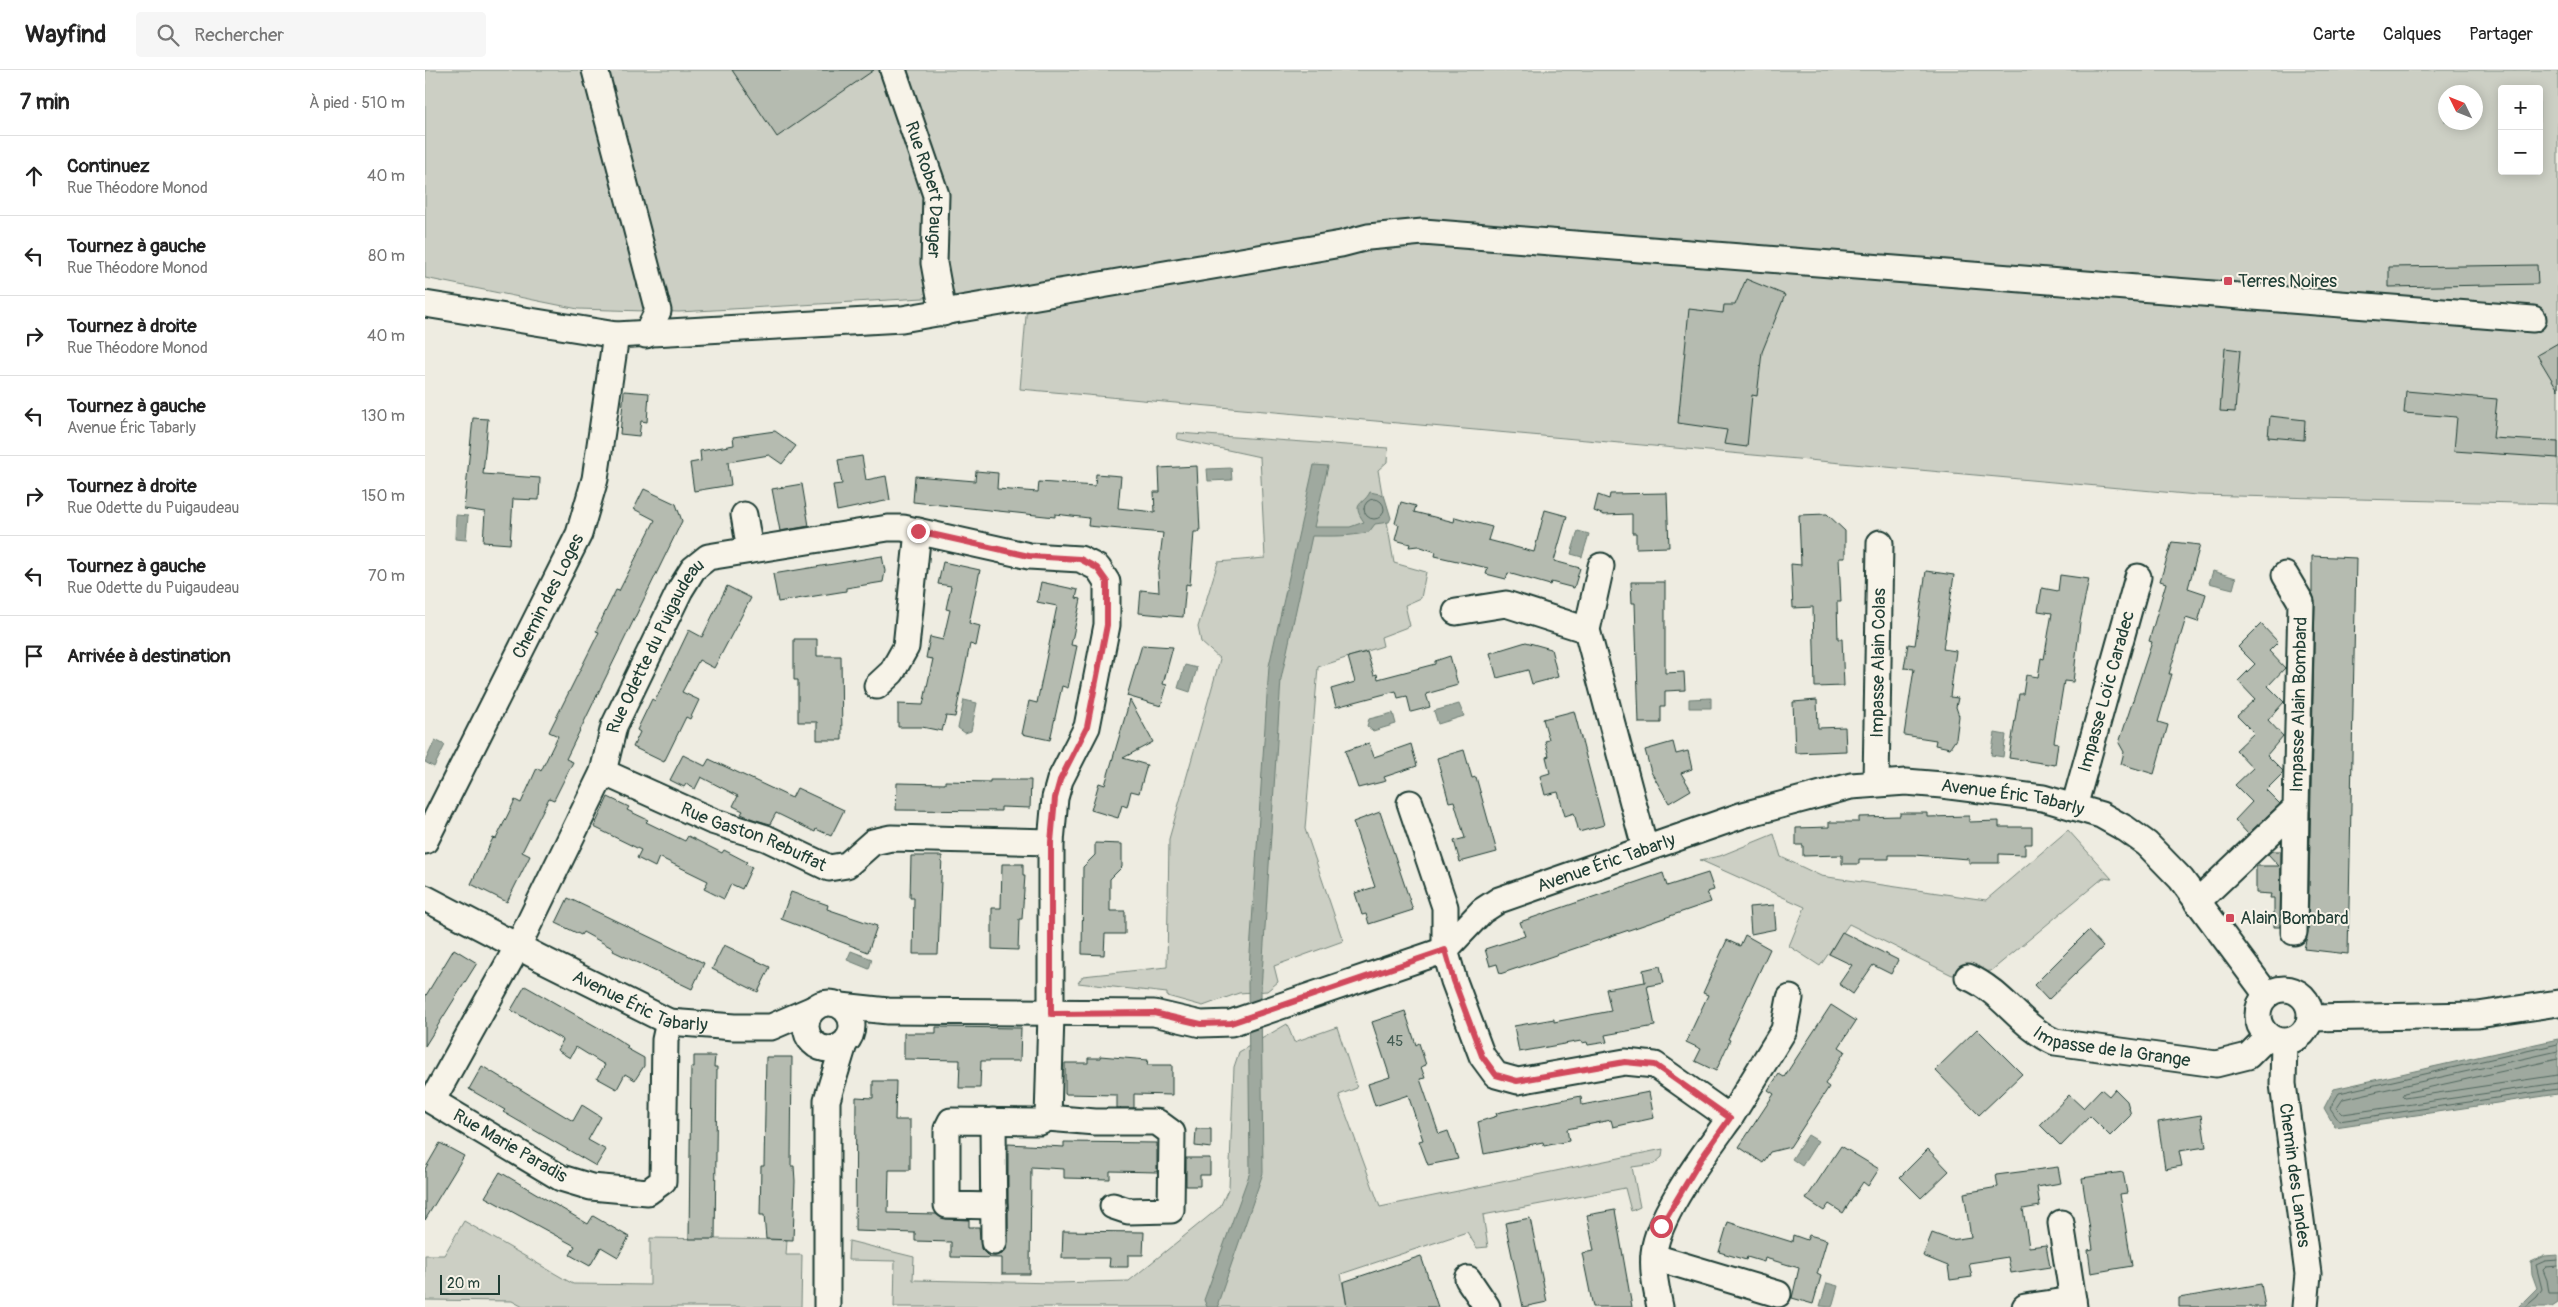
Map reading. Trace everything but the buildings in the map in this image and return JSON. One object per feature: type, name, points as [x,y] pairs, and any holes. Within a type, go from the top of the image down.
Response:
[{"type":"street","points":[[595,70],[657,311],[647,334]]},
{"type":"street","name":"Rue Robert Dauger","points":[[893,70],[936,195],[934,263],[943,313]]},
{"type":"street","points":[[425,304],[616,335],[902,319],[1341,244],[1368,237],[1423,232],[2533,319]]},
{"type":"street","name":"Chemin des Loges","points":[[425,841],[579,534],[595,478],[616,335]]},
{"type":"street","points":[[744,515],[750,550]]},
{"type":"street","name":"Rue Odette du Puigaudeau","points":[[518,946],[603,772],[614,726],[680,590],[693,569],[708,557],[888,528],[918,531],[1029,556],[1080,559],[1097,568],[1107,582],[1107,625],[1087,727],[1060,780],[1055,798],[1051,842],[1051,1014],[1048,1118]]},
{"type":"street","points":[[877,686],[893,672],[907,647],[918,531]]},
{"type":"street","name":"Impasse Alain Colas","points":[[1876,784],[1880,543]]},
{"type":"street","points":[[1601,566],[1587,630],[1645,848]]},
{"type":"street","name":"Impasse Alain Bombard","points":[[2285,575],[2301,602],[2294,932]]},
{"type":"street","name":"Impasse Loïc Caradec","points":[[2075,807],[2138,577]]},
{"type":"street","points":[[1456,612],[1506,604],[1587,630]]},
{"type":"street","name":"Rue Gaston Rebuffat","points":[[603,772],[712,821],[765,838],[829,868],[847,865],[873,842],[891,838],[1051,842]]},
{"type":"street","name":"Avenue Éric Tabarly","points":[[771,1027],[827,1003],[888,1011],[1029,1011],[1051,1014],[1154,1013],[1201,1024],[1231,1023],[1445,950],[1482,911],[1499,900],[1743,815],[1851,786],[1906,782],[2043,798],[2101,815],[2147,844],[2175,873],[2267,995]]},
{"type":"street","points":[[1410,803],[1445,906],[1445,950],[1454,981],[1482,1056],[1496,1075],[1517,1081],[1625,1062],[1655,1065],[1730,1118]]},
{"type":"street","name":"Impasse Alain Bombard","points":[[2197,902],[2296,808]]},
{"type":"street","name":"Avenue Éric Tabarly","points":[[425,898],[669,1022],[734,1027],[771,1027],[823,1050],[838,1048],[888,1011]]},
{"type":"street","name":"Rue Marie Paradis","points":[[518,946],[429,1107],[561,1178],[591,1187],[648,1192],[663,1181],[665,1040],[669,1022]]},
{"type":"street","name":"Impasse de la Grange","points":[[1968,977],[1985,984],[2040,1036],[2055,1042],[2216,1064],[2248,1056],[2276,1039]]},
{"type":"street","points":[[2281,989],[2295,992],[2307,1002],[2311,1018],[2305,1032],[2299,1037],[2276,1039],[2259,1023],[2258,1016],[2259,1008],[2267,995],[2281,989]]},
{"type":"street","points":[[1660,1307],[1655,1284],[1654,1257],[1661,1226],[1701,1159],[1730,1118],[1784,1030],[1790,998]]},
{"type":"street","points":[[2311,1018],[2478,1014],[2558,1003]]},
{"type":"street","points":[[828,1094],[847,1040],[852,1032],[850,1017],[841,1006]]},
{"type":"street","points":[[813,1009],[805,1022],[807,1036],[814,1045],[828,1094],[827,1307]]},
{"type":"street","name":"Chemin des Landes","points":[[2276,1039],[2308,1274],[2305,1307]]},
{"type":"street","points":[[994,1206],[947,1205],[947,1129],[951,1121],[1040,1122],[1048,1118],[1095,1122],[1157,1122],[1172,1133],[1171,1210],[1128,1211],[1113,1206]]},
{"type":"street","points":[[993,1121],[994,1242]]},
{"type":"street","points":[[2025,1307],[2074,1304],[2061,1223]]},
{"type":"street","points":[[1654,1257],[1778,1294]]},
{"type":"street","points":[[1468,1279],[1487,1307]]},
{"type":"shaded area","points":[[425,70],[2558,70],[2558,504],[2197,495],[1020,389],[1028,292],[679,312],[578,309],[425,278]]},
{"type":"shaded area","points":[[1178,433],[1388,448],[1387,462],[1378,470],[1394,563],[1426,572],[1421,598],[1405,605],[1410,626],[1381,637],[1383,646],[1318,667],[1305,829],[1343,941],[1274,966],[1278,982],[1267,991],[1239,993],[1203,1006],[1167,996],[1167,993],[1078,983],[1083,976],[1167,967],[1169,839],[1220,659],[1201,642],[1198,627],[1218,562],[1265,558],[1260,457],[1177,439]]},
{"type":"shaded area","points":[[2068,830],[2112,879],[2103,878],[1991,971],[1952,975],[1849,924],[1820,966],[1789,946],[1805,907],[1700,860],[1720,856],[1774,834],[1781,857],[1821,876],[1986,900]]},
{"type":"shaded area","points":[[1287,1024],[1294,1042],[1337,1027],[1357,1088],[1339,1095],[1380,1207],[1663,1149],[1662,1157],[1654,1164],[1632,1167],[1640,1207],[1631,1211],[1625,1188],[1483,1215],[1488,1247],[1477,1248],[1467,1232],[1341,1274],[1347,1307],[894,1307],[895,1261],[848,1260],[849,1241],[914,1257],[913,1280],[1057,1283],[1129,1281],[1220,1207],[1229,1187],[1234,1067],[1239,1052]]},
{"type":"shaded area","points":[[464,1221],[573,1284],[650,1285],[650,1238],[787,1240],[786,1255],[802,1255],[801,1307],[523,1307],[512,1301],[425,1300],[425,1255],[444,1255]]},
{"type":"water","points":[[1314,465],[1328,466],[1314,527],[1350,527],[1364,522],[1358,507],[1370,492],[1384,495],[1391,518],[1389,522],[1375,524],[1369,532],[1362,534],[1312,536],[1281,679],[1261,990],[1263,1173],[1218,1303],[1219,1307],[1207,1307],[1204,1300],[1250,1172],[1248,983],[1269,666]]},
{"type":"water","points":[[1231,468],[1232,480],[1208,481],[1207,469]]},
{"type":"water","points":[[456,515],[468,516],[466,540],[455,539]]},
{"type":"water","points":[[1578,531],[1589,534],[1582,557],[1571,554]]},
{"type":"water","points":[[2213,571],[2236,578],[2233,589],[2209,583]]},
{"type":"water","points":[[1185,665],[1197,668],[1190,692],[1178,688]]},
{"type":"water","points":[[1711,698],[1711,708],[1689,708],[1689,699]]},
{"type":"water","points":[[964,700],[977,703],[971,731],[965,733],[958,728]]},
{"type":"water","points":[[1459,704],[1464,716],[1438,724],[1434,711]]},
{"type":"water","points":[[1393,713],[1396,724],[1373,731],[1367,726],[1369,719]]},
{"type":"water","points":[[1995,733],[2006,735],[2003,757],[1991,755]]},
{"type":"water","points":[[435,740],[445,745],[434,767],[425,762]]},
{"type":"water","points":[[851,951],[872,959],[869,969],[847,960]]},
{"type":"water","points":[[2558,1039],[2558,1094],[2335,1127],[2324,1108],[2334,1089]]},
{"type":"water","points":[[1808,1135],[1818,1141],[1802,1166],[1792,1159]]},
{"type":"water","points":[[2558,1255],[2558,1303],[2552,1307],[2518,1307],[2537,1288],[2532,1274],[2531,1262],[2544,1256]]},
{"type":"water","points":[[1827,1283],[1838,1286],[1832,1307],[1820,1306]]},
{"type":"place","name":"Terres Noires","points":[[2228,281]]},
{"type":"place","name":"Alain Bombard","points":[[2230,918]]},
{"type":"route","points":[[918,531],[1029,556],[1080,559],[1097,568],[1107,582],[1107,625],[1087,727],[1060,780],[1055,798],[1051,842],[1051,1014],[1154,1013],[1201,1024],[1231,1023],[1445,950],[1454,981],[1482,1056],[1496,1075],[1517,1081],[1625,1062],[1655,1065],[1730,1118],[1701,1159],[1661,1226]]}]
